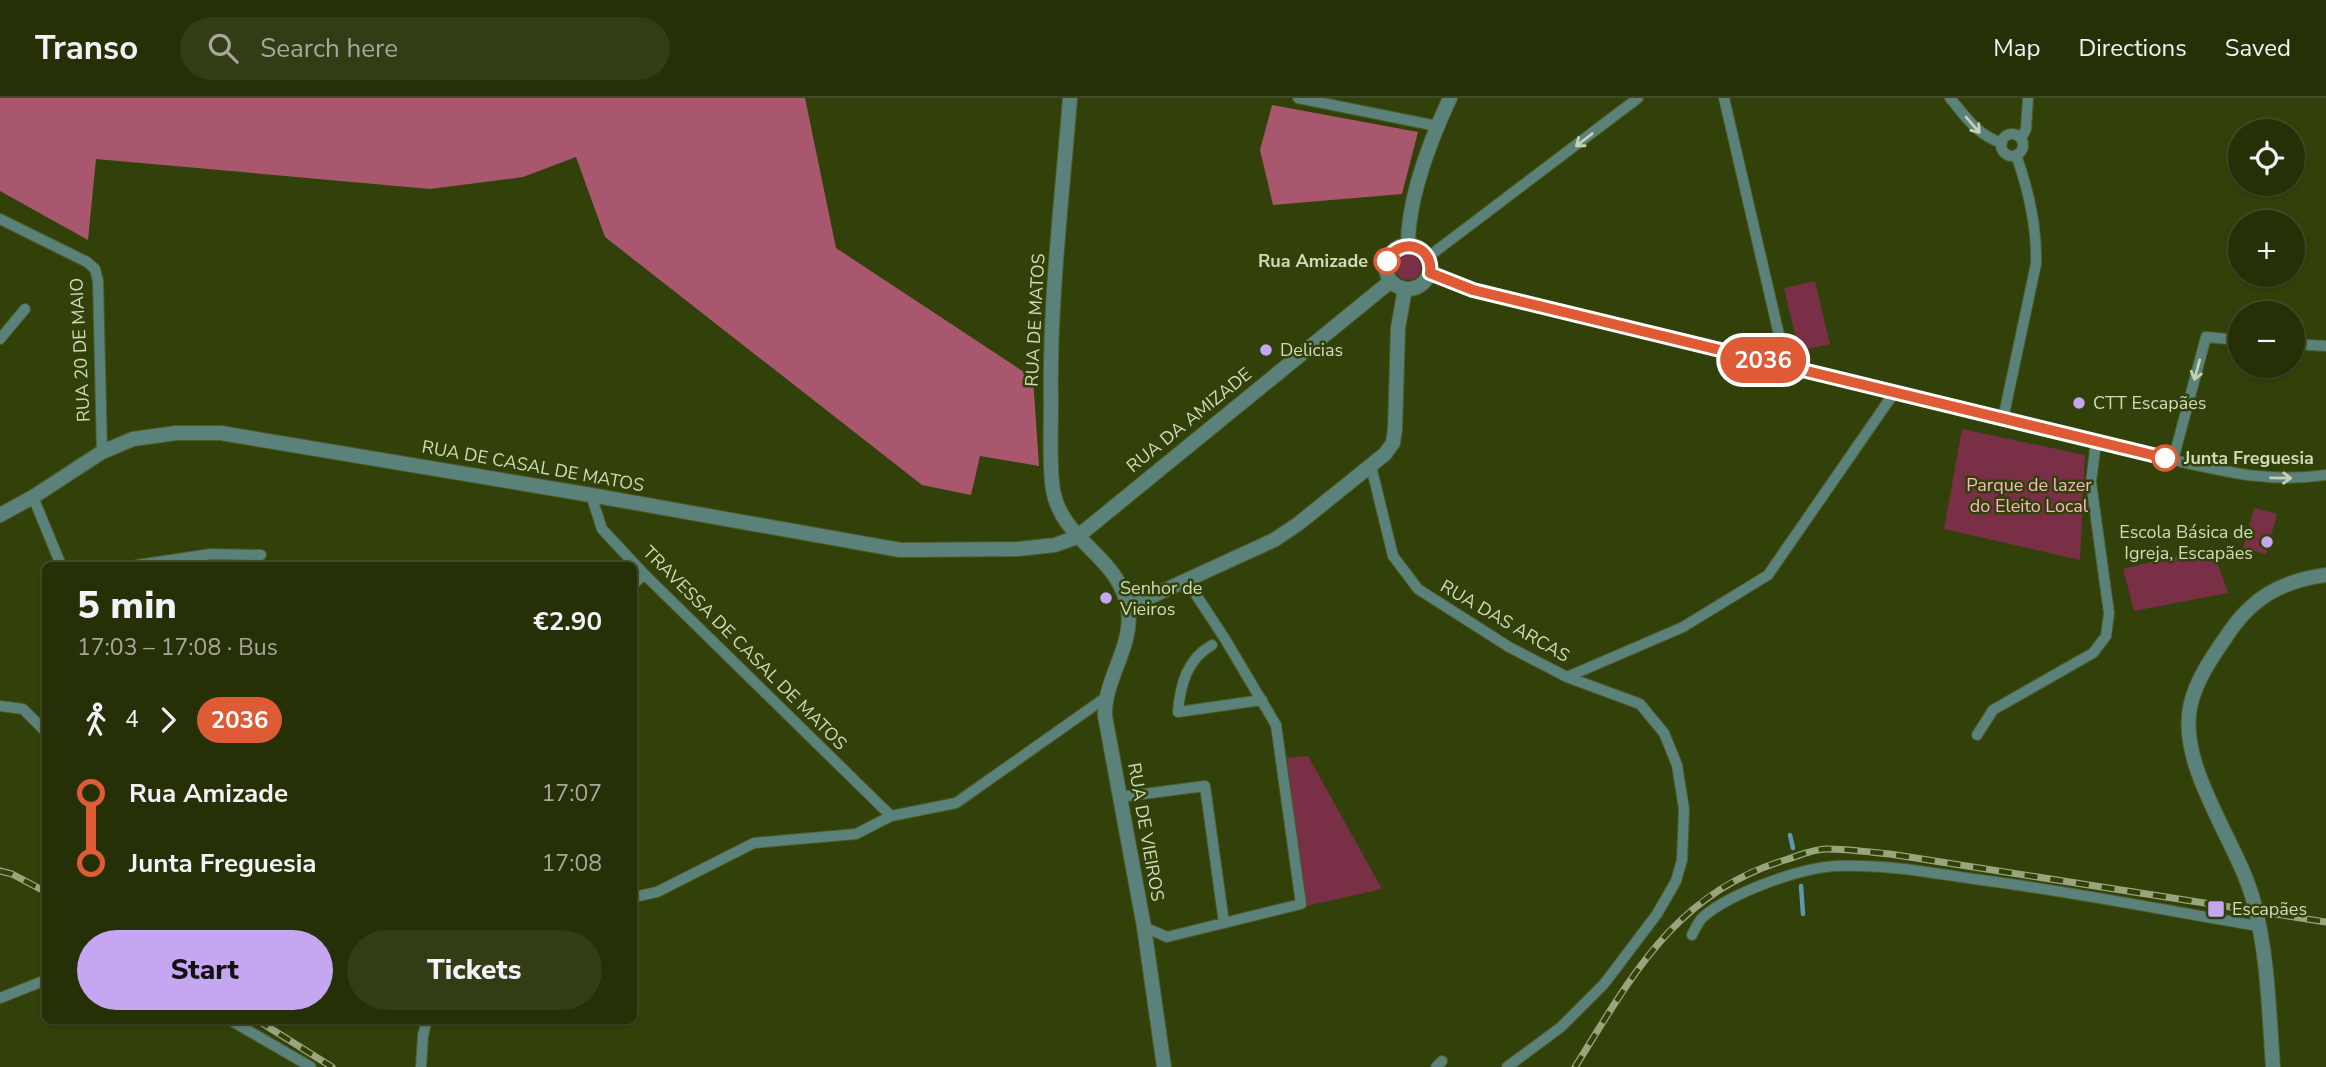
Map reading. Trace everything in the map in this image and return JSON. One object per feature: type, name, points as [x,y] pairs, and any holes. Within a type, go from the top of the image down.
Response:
[{"type":"street","name":"RUA DE MATOS","points":[[1070,98],[1050,357],[1052,475],[1057,507],[1077,537]]},
{"type":"street","points":[[1298,98],[1437,126]]},
{"type":"street","points":[[1408,245],[1411,209],[1437,126],[1450,98]]},
{"type":"street","points":[[1428,257],[1638,98]]},
{"type":"street","points":[[1724,98],[1786,365]]},
{"type":"street","points":[[1950,98],[1978,132],[1987,139],[2002,143]]},
{"type":"street","points":[[2021,139],[2012,135],[2005,137],[2002,143],[2005,153],[2016,155],[2022,149],[2021,139],[2026,129],[2028,98]]},
{"type":"street","points":[[2003,419],[2036,264],[2037,244],[2029,191],[2016,155]]},
{"type":"street","name":"RUA 20 DE MAIO","points":[[0,219],[87,262],[95,270],[98,281],[102,452]]},
{"type":"street","points":[[1401,246],[1420,248],[1428,257],[1430,273],[1417,287],[1405,289],[1391,281],[1386,268],[1390,255],[1401,246]]},
{"type":"street","points":[[1430,273],[1473,290],[2173,460],[2253,477],[2301,478],[2326,475]]},
{"type":"street","name":"RUA DA AMIZADE","points":[[1077,537],[1391,281]]},
{"type":"street","points":[[1128,607],[1273,540],[1298,524],[1371,466],[1393,443],[1398,328],[1405,289]]},
{"type":"street","points":[[0,338],[25,309]]},
{"type":"street","points":[[2173,460],[2206,337],[2228,339]]},
{"type":"street","points":[[2305,345],[2326,346]]},
{"type":"street","points":[[1567,677],[1682,627],[1768,575],[1894,393]]},
{"type":"street","name":"RUA DE CASAL DE MATOS","points":[[0,515],[102,452],[133,439],[176,433],[221,433],[900,550],[1018,549],[1055,544],[1077,537]]},
{"type":"street","points":[[1977,735],[1993,710],[2093,653],[2106,636],[2109,613],[2091,482],[2096,442]]},
{"type":"street","name":"RUA DAS ARCAS","points":[[1371,466],[1393,556],[1418,589],[1509,647],[1567,677],[1640,704],[1664,733],[1677,765],[1684,809],[1682,860],[1676,881],[1657,914],[1604,985],[1561,1027],[1507,1067]]},
{"type":"street","name":"TRAVESSA DE CASAL DE MATOS","points":[[591,495],[602,528],[633,562]]},
{"type":"street","points":[[33,497],[60,562]]},
{"type":"street","name":"RUA DE VIEIROS","points":[[1077,537],[1111,569],[1128,607],[1129,624],[1121,657],[1105,698],[1105,716],[1144,927],[1164,1067]]},
{"type":"street","points":[[157,562],[211,554],[261,555]]},
{"type":"street","name":"TRAVESSA DE CASAL DE MATOS","points":[[637,566],[891,816]]},
{"type":"street","points":[[637,581],[644,574]]},
{"type":"street","points":[[2273,1067],[2268,985],[2251,893],[2193,757],[2188,729],[2189,714],[2191,700],[2210,660],[2229,632],[2263,595],[2300,579],[2326,576]]},
{"type":"street","points":[[1144,927],[1167,937],[1301,904],[1276,725],[1187,581]]},
{"type":"street","points":[[1212,645],[1188,668],[1180,687],[1178,712],[1262,700]]},
{"type":"street","points":[[637,896],[657,892],[754,843],[856,834],[891,816],[956,803],[1105,698]]},
{"type":"street","points":[[0,706],[23,709],[42,728]]},
{"type":"street","points":[[1120,797],[1205,786],[1224,923]]},
{"type":"street","points":[[1692,935],[1701,919],[1724,903],[1787,876],[1833,866],[1871,866],[2021,885],[2258,926]]},
{"type":"street","points":[[0,998],[42,982]]},
{"type":"street","points":[[237,1024],[311,1067]]},
{"type":"street","points":[[421,1067],[426,1024]]},
{"type":"green space","points":[[1408,254],[1417,258],[1421,267],[1417,276],[1408,280],[1399,276],[1395,267],[1399,258]]},
{"type":"green space","points":[[1815,281],[1830,344],[1799,351],[1784,288]]},
{"type":"green space","name":"Parque de lazer do Eleito Local","points":[[1962,429],[2085,455],[2080,560],[1944,529]]},
{"type":"green space","points":[[2254,508],[2277,514],[2266,554],[2243,548]]},
{"type":"green space","points":[[2212,547],[2228,593],[2134,611],[2123,569]]},
{"type":"green space","points":[[1308,756],[1382,889],[1306,906],[1287,758]]},
{"type":"shaded area","points":[[0,98],[805,98],[836,248],[1033,378],[1039,466],[980,456],[971,495],[922,485],[605,237],[576,157],[523,177],[430,189],[96,159],[88,240],[0,191]]},
{"type":"shaded area","points":[[1272,105],[1418,132],[1402,194],[1273,205],[1260,150]]},
{"type":"waterway","points":[[1790,835],[1793,848]]},
{"type":"waterway","points":[[1801,886],[1803,914]]},
{"type":"railway","points":[[1575,1067],[1637,970],[1685,916],[1714,893],[1747,875],[1816,850],[1890,854],[2326,922]]},
{"type":"railway","points":[[0,871],[12,874],[42,890]]},
{"type":"railway","points":[[263,1024],[332,1067]]},
{"type":"bus line","name":"2036","points":[[1387,261],[1401,246],[1414,246],[1420,248],[1428,257],[1430,273],[1473,290],[2165,458]]},
{"type":"place","name":"Rua Amizade","points":[[1387,261]]},
{"type":"place","name":"Delicias","points":[[1266,350]]},
{"type":"place","name":"CTT Escapães","points":[[2079,403]]},
{"type":"place","name":"Junta Freguesia","points":[[2165,458]]},
{"type":"place","name":"Escola Básica de Igreja, Escapães","points":[[2267,542]]},
{"type":"place","name":"Senhor de Vieiros","points":[[1106,598]]},
{"type":"place","name":"Escapães","points":[[2216,909]]}]
